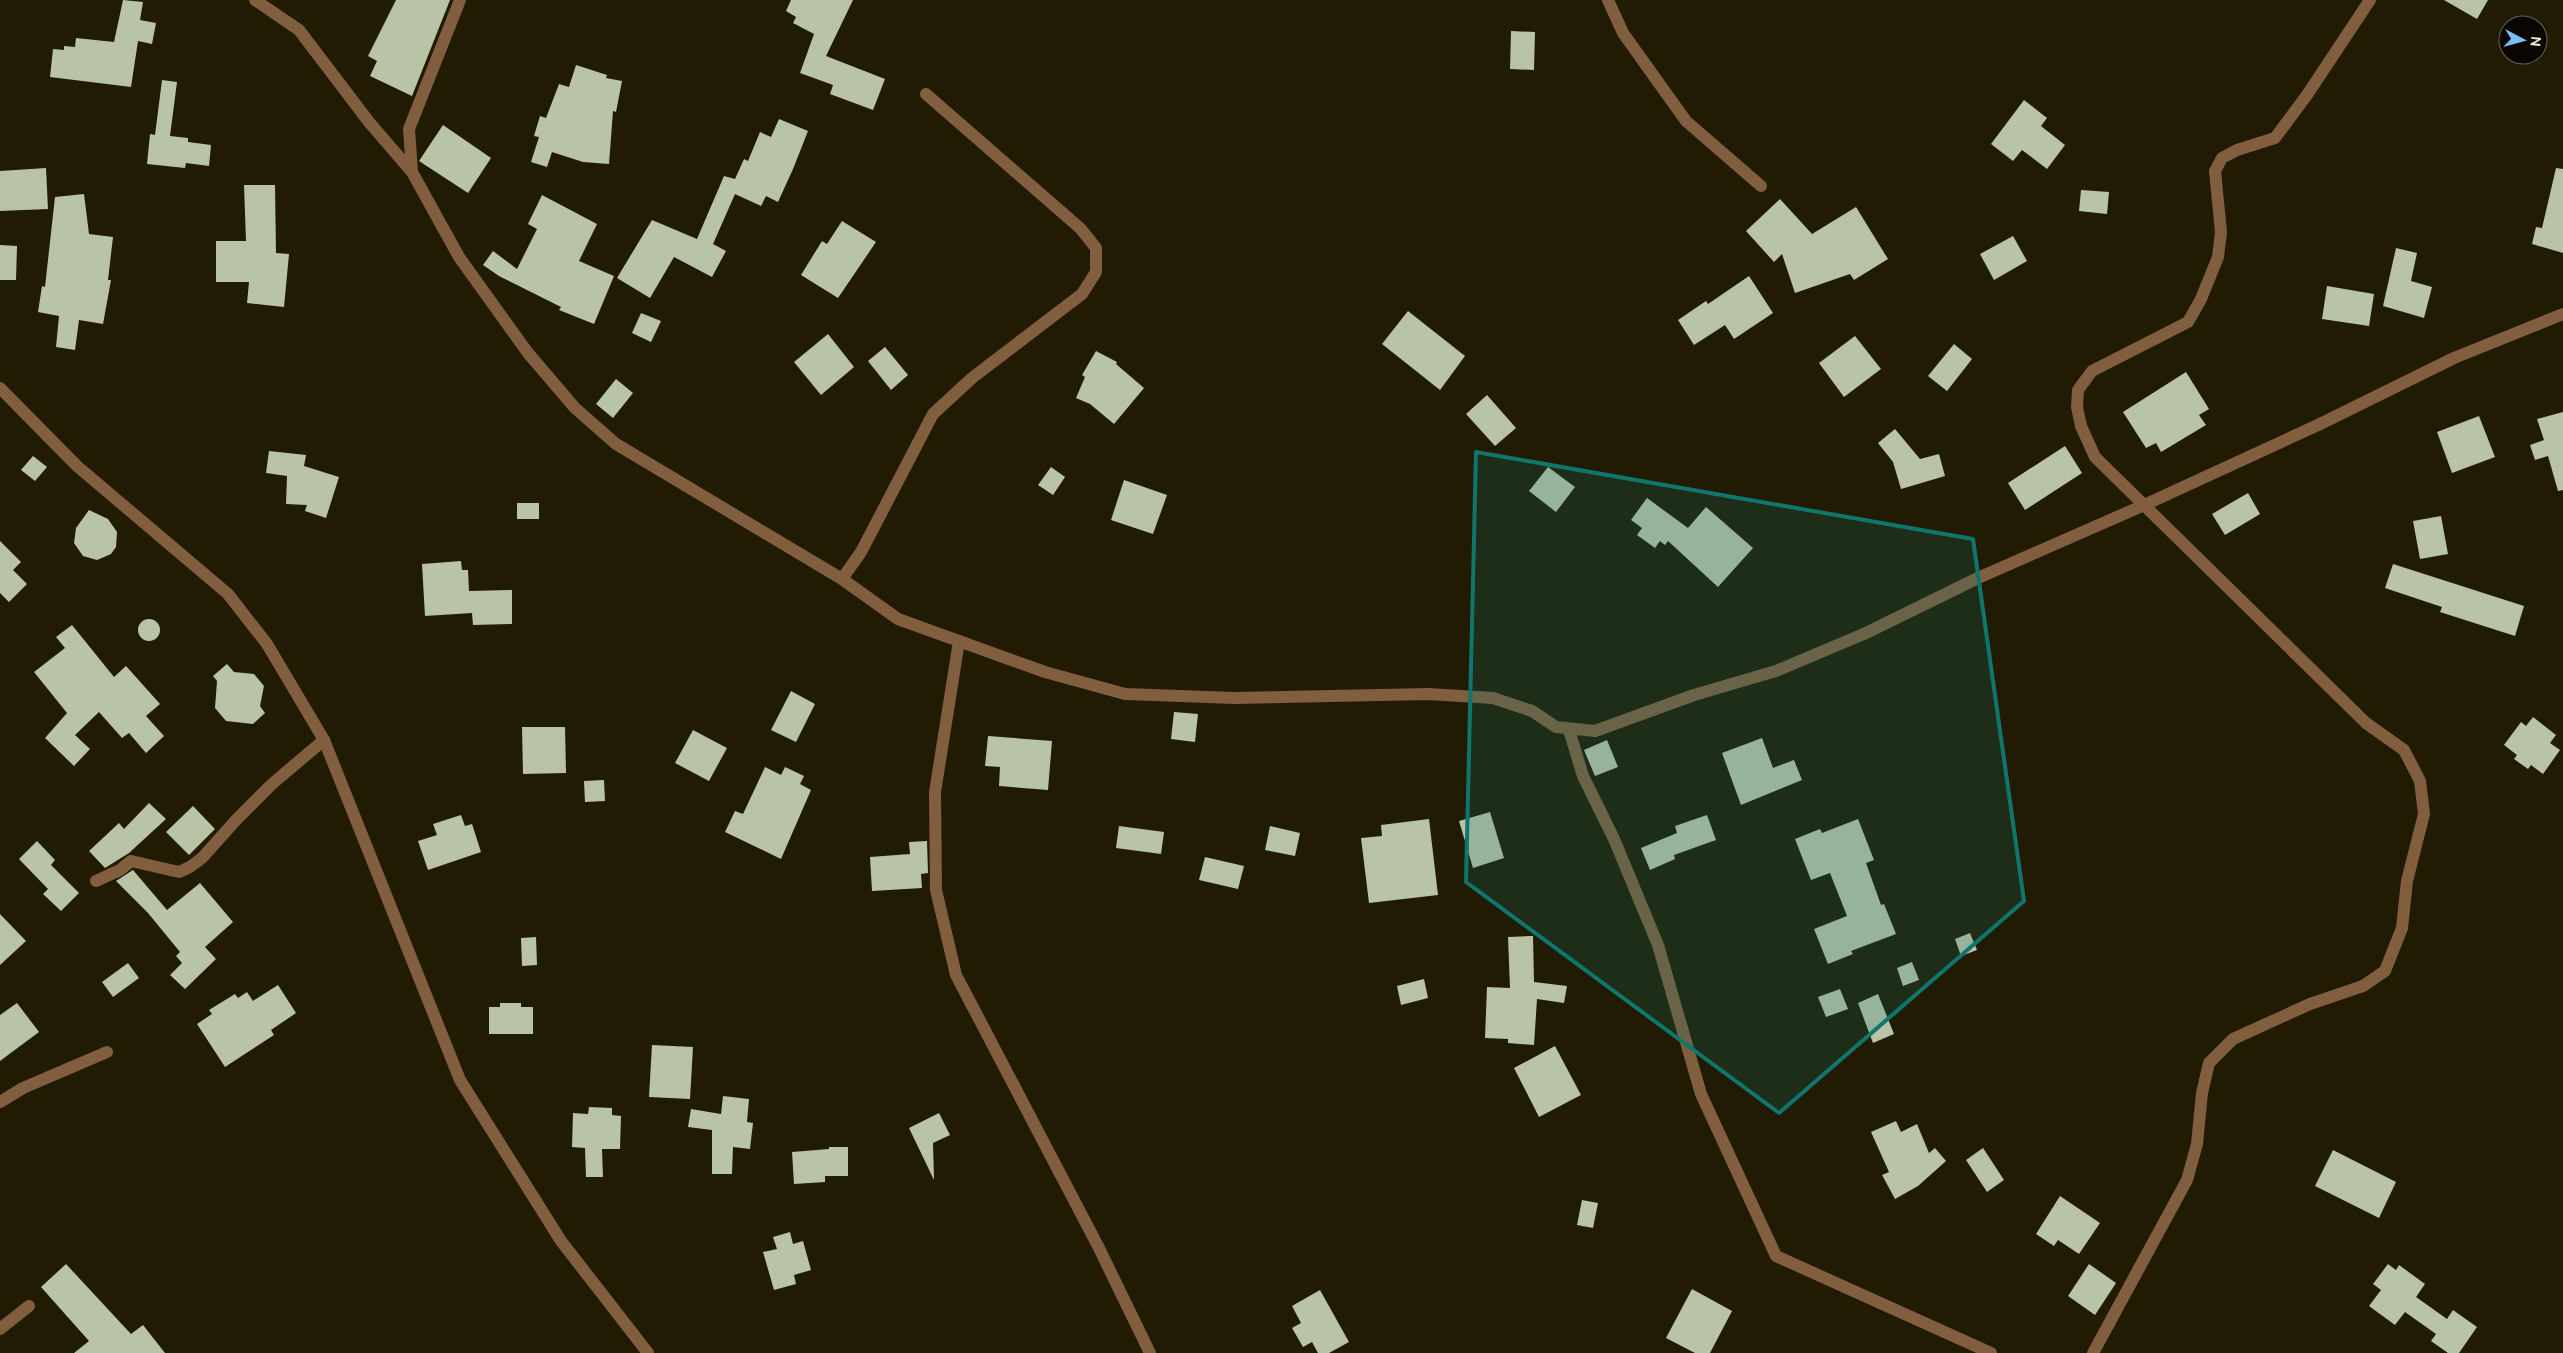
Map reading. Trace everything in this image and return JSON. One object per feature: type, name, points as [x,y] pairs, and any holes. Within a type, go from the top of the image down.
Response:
[{"type":"street","points":[[255,0],[300,30],[369,122],[412,172],[459,257],[528,353],[575,408],[616,444],[842,579],[898,619],[1045,672],[1125,694],[1235,698],[1428,694],[1494,698],[1532,711],[1556,727],[1595,732],[1694,695],[1776,671],[1866,633],[1978,578],[2142,506],[2318,425],[2454,358],[2563,314]]},
{"type":"street","points":[[412,172],[409,130],[460,0]]},
{"type":"street","points":[[1608,0],[1623,33],[1686,121],[1760,186]]},
{"type":"street","points":[[2093,1353],[2187,1180],[2197,1144],[2202,1093],[2209,1063],[2233,1039],[2310,1004],[2363,986],[2385,970],[2402,928],[2407,881],[2424,814],[2420,781],[2404,750],[2366,724],[2142,506],[2095,457],[2080,426],[2077,407],[2078,390],[2092,372],[2188,322],[2201,298],[2218,257],[2221,232],[2215,171],[2222,158],[2237,150],[2275,138],[2307,96],[2370,0]]},
{"type":"street","points":[[842,579],[861,552],[933,414],[972,378],[1082,294],[1096,272],[1096,248],[1081,229],[926,94]]},
{"type":"street","points":[[0,388],[77,466],[228,594],[267,644],[324,740],[460,1080],[561,1241],[648,1353]]},
{"type":"street","points":[[959,641],[936,792],[936,890],[956,975],[1099,1248],[1150,1353]]},
{"type":"street","points":[[1569,730],[1583,776],[1614,839],[1658,945],[1701,1094],[1776,1256],[1991,1353]]},
{"type":"street","points":[[96,881],[120,870],[131,861],[179,872],[190,867],[202,858],[272,784],[324,740]]},
{"type":"street","points":[[0,1102],[23,1088],[108,1052]]},
{"type":"street","points":[[0,1329],[29,1306]]},
{"type":"highlighted area","points":[[1476,452],[1973,539],[2024,901],[1779,1113],[1466,882]]},
{"type":"building","points":[[123,0],[143,2],[140,20],[156,23],[152,44],[138,41],[131,87],[50,77],[53,49],[64,50],[64,46],[75,47],[76,38],[114,42]]},
{"type":"building","points":[[396,0],[450,0],[412,96],[370,76],[377,61],[368,56]]},
{"type":"building","points":[[791,0],[853,0],[826,56],[885,79],[873,110],[830,94],[833,85],[800,73],[814,34],[793,23],[796,17],[786,11]]},
{"type":"building","points":[[2444,0],[2488,0],[2477,19]]},
{"type":"building","points":[[1511,31],[1535,32],[1534,70],[1510,69]]},
{"type":"building","points":[[576,65],[607,75],[606,78],[622,81],[616,112],[613,111],[609,164],[583,162],[552,152],[547,167],[531,162],[539,137],[534,136],[540,116],[546,118],[559,84],[569,87]]},
{"type":"building","points":[[162,80],[177,82],[170,136],[188,138],[188,142],[211,145],[209,166],[186,163],[185,168],[147,164],[150,134],[155,135]]},
{"type":"building","points":[[2024,100],[2047,118],[2041,126],[2065,145],[2047,169],[2022,150],[2013,161],[1991,144]]},
{"type":"building","points":[[779,119],[808,131],[793,169],[778,202],[766,196],[761,206],[735,194],[713,244],[726,251],[712,277],[674,257],[650,298],[617,278],[652,220],[697,239],[724,176],[735,179],[744,159],[748,161],[760,132],[771,137]]},
{"type":"building","points":[[443,125],[491,158],[468,193],[419,161]]},
{"type":"building","points":[[46,168],[48,209],[0,211],[0,171]]},
{"type":"building","points":[[2556,168],[2563,169],[2563,253],[2532,244],[2536,227],[2542,228]]},
{"type":"building","points":[[244,185],[275,185],[276,253],[289,254],[284,307],[247,303],[249,282],[216,282],[216,241],[246,241]]},
{"type":"building","points":[[2081,190],[2109,192],[2107,214],[2079,211]]},
{"type":"building","points":[[84,194],[89,234],[113,237],[108,280],[111,280],[103,324],[79,320],[75,350],[56,347],[59,316],[38,312],[42,286],[45,287],[55,197]]},
{"type":"building","points":[[542,195],[597,224],[579,261],[614,276],[594,324],[559,310],[561,307],[499,276],[483,265],[493,251],[517,269],[537,229],[528,224]]},
{"type":"building","points":[[1780,199],[1812,234],[1856,207],[1888,259],[1854,280],[1850,274],[1795,293],[1782,254],[1774,262],[1746,231]]},
{"type":"building","points":[[842,221],[876,242],[838,298],[801,275],[822,241],[827,244]]},
{"type":"building","points":[[2013,236],[2027,261],[1994,280],[1980,254]]},
{"type":"building","points":[[0,245],[17,246],[16,280],[0,280]]},
{"type":"building","points":[[2396,248],[2417,253],[2411,281],[2432,287],[2424,318],[2383,306]]},
{"type":"building","points":[[1749,276],[1773,313],[1734,339],[1725,325],[1694,345],[1678,320],[1706,301],[1708,304]]},
{"type":"building","points":[[2327,286],[2374,294],[2369,326],[2322,319]]},
{"type":"building","points":[[1408,311],[1465,356],[1440,390],[1382,344]]},
{"type":"building","points":[[641,313],[661,321],[651,342],[632,333]]},
{"type":"building","points":[[828,334],[854,367],[821,395],[794,362]]},
{"type":"building","points":[[1855,336],[1881,369],[1844,397],[1819,363]]},
{"type":"building","points":[[1954,344],[1972,359],[1947,391],[1928,376]]},
{"type":"building","points":[[885,347],[908,375],[891,390],[868,361]]},
{"type":"building","points":[[1096,351],[1117,362],[1116,364],[1144,388],[1114,424],[1090,404],[1076,398],[1085,377],[1082,375]]},
{"type":"building","points":[[2186,372],[2209,409],[2199,415],[2206,425],[2161,452],[2156,443],[2146,448],[2123,412]]},
{"type":"building","points":[[616,379],[633,393],[613,418],[596,404]]},
{"type":"building","points":[[1487,395],[1516,428],[1495,446],[1466,414]]},
{"type":"building","points":[[2563,412],[2563,490],[2558,491],[2548,456],[2535,460],[2530,445],[2544,440],[2537,419]]},
{"type":"building","points":[[2479,416],[2495,457],[2452,473],[2437,432]]},
{"type":"building","points":[[1895,429],[1920,459],[1939,454],[1945,476],[1901,489],[1893,462],[1878,443]]},
{"type":"building","points":[[2065,446],[2082,473],[2025,510],[2008,483]]},
{"type":"building","points":[[269,451],[306,455],[304,466],[339,477],[326,518],[305,511],[307,505],[286,504],[287,476],[266,473]]},
{"type":"building","points":[[33,456],[47,467],[35,481],[21,470]]},
{"type":"building","points":[[1051,467],[1065,477],[1053,495],[1038,485]]},
{"type":"building","points":[[1548,467],[1575,487],[1556,512],[1529,491]]},
{"type":"building","points":[[1124,480],[1167,495],[1153,534],[1111,520]]},
{"type":"building","points":[[2248,493],[2260,514],[2225,535],[2212,514]]},
{"type":"building","points":[[1647,498],[1688,528],[1706,507],[1753,548],[1718,587],[1668,541],[1665,545],[1660,541],[1655,548],[1637,535],[1642,528],[1631,520]]},
{"type":"building","points":[[517,503],[539,503],[539,519],[517,519]]},
{"type":"building","points":[[89,510],[108,519],[117,532],[116,547],[111,554],[97,560],[83,556],[74,543],[76,528]]},
{"type":"building","points":[[2441,516],[2448,554],[2420,559],[2413,521]]},
{"type":"building","points":[[0,541],[21,562],[13,570],[27,584],[9,602],[0,593]]},
{"type":"building","points":[[461,561],[462,570],[468,570],[469,591],[512,590],[512,624],[473,625],[472,613],[425,616],[422,564]]},
{"type":"building","points":[[2393,564],[2524,606],[2515,636],[2440,612],[2442,607],[2385,588]]},
{"type":"building","points":[[149,619],[157,622],[160,630],[157,638],[149,641],[141,638],[138,630],[141,622]]},
{"type":"building","points":[[72,625],[114,677],[126,666],[160,704],[146,716],[164,736],[146,753],[129,733],[122,738],[99,712],[75,735],[90,749],[74,766],[45,738],[67,713],[34,672],[65,648],[56,637]]},
{"type":"building","points":[[227,664],[234,672],[254,674],[264,686],[260,706],[265,713],[253,724],[226,721],[215,708],[217,681],[213,676]]},
{"type":"building","points":[[791,691],[815,704],[796,742],[771,730]]},
{"type":"building","points":[[1174,712],[1198,714],[1195,742],[1171,739]]},
{"type":"building","points":[[2533,717],[2556,735],[2550,743],[2560,750],[2543,774],[2531,765],[2528,769],[2514,759],[2517,755],[2504,745],[2521,722],[2526,726]]},
{"type":"building","points":[[522,727],[565,727],[566,773],[523,774]]},
{"type":"building","points":[[693,730],[727,748],[709,781],[675,763]]},
{"type":"building","points":[[988,736],[1052,741],[1048,790],[999,786],[1000,767],[985,766]]},
{"type":"building","points":[[1762,738],[1773,768],[1794,760],[1802,780],[1741,805],[1722,753]]},
{"type":"building","points":[[1607,740],[1618,767],[1595,776],[1584,750]]},
{"type":"building","points":[[765,767],[781,775],[785,767],[804,776],[800,784],[811,790],[781,859],[725,832],[735,811],[743,814]]},
{"type":"building","points":[[604,780],[605,801],[585,802],[584,781]]},
{"type":"building","points":[[149,803],[166,819],[129,853],[105,868],[89,851],[119,823],[124,829]]},
{"type":"building","points":[[193,806],[215,829],[189,855],[166,832]]},
{"type":"building","points":[[1490,812],[1504,858],[1473,868],[1459,821]]},
{"type":"building","points":[[461,815],[465,826],[472,824],[481,852],[428,870],[418,841],[437,835],[433,824]]},
{"type":"building","points":[[1707,815],[1716,840],[1674,855],[1675,859],[1650,870],[1641,848],[1677,833],[1675,826]]},
{"type":"building","points":[[1429,819],[1438,895],[1369,903],[1361,838],[1382,836],[1381,825]]},
{"type":"building","points":[[1858,819],[1874,860],[1866,863],[1881,905],[1884,904],[1896,934],[1851,951],[1853,954],[1828,964],[1814,929],[1847,916],[1830,873],[1811,880],[1795,839],[1820,829],[1822,833]]},
{"type":"building","points":[[1119,826],[1164,832],[1161,854],[1116,848]]},
{"type":"building","points":[[1270,826],[1300,833],[1295,856],[1265,850]]},
{"type":"building","points":[[37,841],[55,860],[51,865],[79,893],[61,911],[43,894],[48,889],[19,859]]},
{"type":"building","points":[[927,841],[928,873],[921,874],[922,888],[872,891],[870,857],[910,854],[909,842]]},
{"type":"building","points":[[1205,857],[1244,866],[1238,889],[1199,880]]},
{"type":"building","points":[[133,870],[167,910],[200,883],[233,922],[205,947],[216,959],[185,989],[170,975],[182,963],[176,956],[180,952],[148,913],[116,881]]},
{"type":"building","points":[[0,914],[26,941],[0,965]]},
{"type":"building","points":[[1970,933],[1977,950],[1961,956],[1955,939]]},
{"type":"building","points":[[1533,936],[1534,982],[1567,986],[1564,1003],[1537,999],[1534,1045],[1508,1043],[1508,1039],[1485,1038],[1487,987],[1510,988],[1508,937]]},
{"type":"building","points":[[536,937],[537,965],[522,966],[521,938]]},
{"type":"building","points":[[1912,962],[1919,980],[1903,986],[1897,968]]},
{"type":"building","points":[[128,963],[139,978],[113,997],[102,982]]},
{"type":"building","points":[[1424,979],[1428,998],[1401,1005],[1397,986]]},
{"type":"building","points":[[278,985],[296,1013],[271,1030],[274,1035],[225,1067],[197,1024],[212,1014],[209,1010],[235,994],[238,998],[247,992],[253,1001]]},
{"type":"building","points":[[1840,989],[1848,1009],[1826,1017],[1818,997]]},
{"type":"building","points":[[1878,994],[1894,1034],[1873,1043],[1858,1003]]},
{"type":"building","points":[[17,1003],[39,1032],[0,1061],[0,1015]]},
{"type":"building","points":[[500,1003],[521,1003],[521,1007],[533,1007],[533,1034],[489,1034],[489,1007],[500,1007]]},
{"type":"building","points":[[652,1045],[693,1047],[690,1099],[649,1097]]},
{"type":"building","points":[[1555,1046],[1581,1095],[1539,1117],[1514,1068]]},
{"type":"building","points":[[723,1096],[749,1099],[747,1122],[753,1123],[750,1149],[733,1147],[732,1174],[712,1174],[712,1130],[688,1127],[691,1109],[721,1114]]},
{"type":"building","points":[[589,1107],[612,1108],[612,1115],[621,1116],[620,1149],[602,1149],[603,1177],[586,1177],[585,1148],[572,1147],[573,1113],[588,1114]]},
{"type":"building","points":[[939,1113],[950,1135],[933,1143],[934,1180],[909,1128]]},
{"type":"building","points":[[1896,1121],[1901,1132],[1917,1124],[1929,1153],[1935,1148],[1946,1161],[1918,1186],[1895,1199],[1882,1175],[1889,1172],[1871,1132]]},
{"type":"building","points":[[829,1147],[848,1147],[848,1176],[825,1176],[825,1182],[794,1184],[792,1152],[829,1149]]},
{"type":"building","points":[[1983,1148],[2004,1180],[1987,1192],[1966,1160]]},
{"type":"building","points":[[2333,1150],[2396,1182],[2379,1218],[2315,1186]]},
{"type":"building","points":[[2060,1196],[2100,1223],[2079,1254],[2058,1240],[2054,1246],[2036,1234]]},
{"type":"building","points":[[1582,1200],[1598,1203],[1593,1228],[1577,1225]]},
{"type":"building","points":[[790,1232],[793,1244],[803,1241],[811,1270],[794,1275],[796,1284],[774,1290],[763,1252],[777,1249],[773,1237]]},
{"type":"building","points":[[66,1264],[131,1334],[143,1325],[165,1353],[74,1353],[89,1341],[41,1287]]},
{"type":"building","points":[[2089,1264],[2116,1283],[2095,1315],[2068,1296]]},
{"type":"building","points":[[2388,1264],[2396,1270],[2399,1265],[2425,1284],[2416,1297],[2447,1319],[2453,1310],[2477,1327],[2459,1353],[2448,1353],[2431,1341],[2436,1334],[2405,1312],[2395,1325],[2369,1306],[2381,1290],[2373,1284]]},
{"type":"building","points":[[1692,1289],[1732,1311],[1710,1353],[1695,1353],[1666,1338]]},
{"type":"building","points":[[1320,1290],[1349,1342],[1329,1353],[1318,1353],[1312,1342],[1303,1347],[1292,1328],[1301,1323],[1292,1306]]}]
